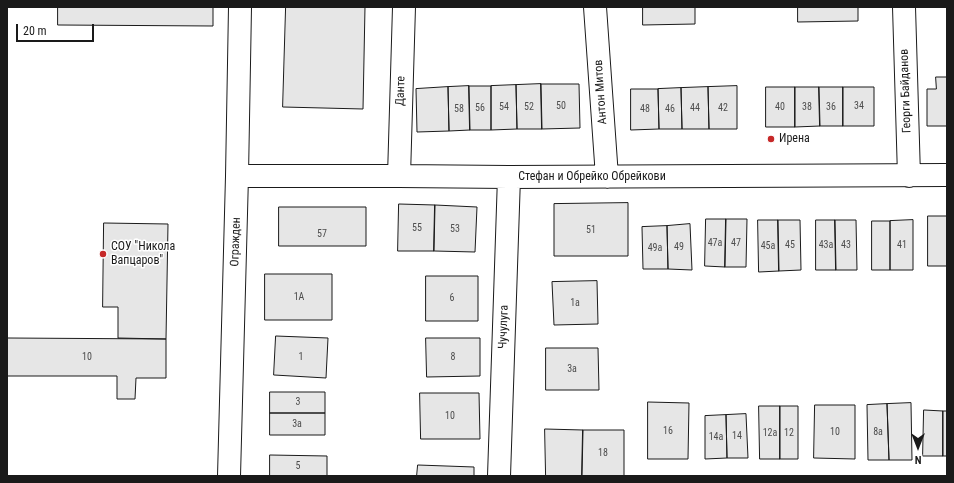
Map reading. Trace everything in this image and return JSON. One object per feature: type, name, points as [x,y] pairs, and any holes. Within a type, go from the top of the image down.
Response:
[{"type":"street","name":"Огражден","points":[[229,476],[238,176],[240,7]]},
{"type":"street","name":"Данте","points":[[399,176],[404,7]]},
{"type":"street","name":"Антон Митов","points":[[594,7],[607,177]]},
{"type":"street","name":"Георги Байданов","points":[[904,7],[909,176]]},
{"type":"street","name":"Стефан и Обрейко Обрейкови","points":[[238,176],[607,177],[947,175]]},
{"type":"street","name":"Чучулуга","points":[[499,476],[509,177]]},
{"type":"building","points":[[58,7],[213,7],[213,26],[58,25]]},
{"type":"building","points":[[286,7],[365,7],[363,109],[283,107]]},
{"type":"building","points":[[643,7],[695,7],[695,24],[643,25]]},
{"type":"building","points":[[798,7],[858,7],[858,21],[798,22]]},
{"type":"building","points":[[936,77],[947,77],[947,126],[927,126],[927,89],[936,89]]},
{"type":"building","points":[[541,84],[579,84],[580,128],[542,129]]},
{"type":"building","points":[[541,84],[542,129],[517,129],[516,85]]},
{"type":"building","points":[[516,85],[517,129],[491,130],[491,86]]},
{"type":"building","points":[[469,86],[491,86],[491,130],[470,130]]},
{"type":"building","points":[[469,86],[470,130],[449,131],[448,87]]},
{"type":"building","points":[[737,86],[737,129],[709,129],[708,87]]},
{"type":"building","points":[[448,87],[449,131],[417,132],[416,89]]},
{"type":"building","points":[[708,87],[709,129],[682,129],[681,88]]},
{"type":"building","points":[[766,87],[795,87],[795,127],[766,127]]},
{"type":"building","points":[[795,87],[819,87],[820,126],[795,127]]},
{"type":"building","points":[[819,87],[843,87],[843,126],[820,126]]},
{"type":"building","points":[[843,87],[874,87],[874,126],[843,126]]},
{"type":"building","points":[[681,88],[682,129],[659,129],[658,89]]},
{"type":"building","points":[[631,89],[658,89],[659,129],[631,130]]},
{"type":"building","points":[[628,203],[628,256],[554,256],[554,204]]},
{"type":"building","points":[[399,204],[435,205],[434,251],[398,251]]},
{"type":"building","points":[[435,205],[477,207],[475,252],[434,251]]},
{"type":"building","points":[[279,207],[366,207],[366,246],[279,246]]},
{"type":"building","points":[[928,216],[947,216],[947,266],[928,266]]},
{"type":"building","points":[[706,219],[726,219],[725,267],[705,266]]},
{"type":"building","points":[[726,219],[747,219],[746,267],[725,267]]},
{"type":"building","points":[[758,220],[778,220],[779,271],[759,272]]},
{"type":"building","points":[[778,220],[800,220],[801,270],[779,271]]},
{"type":"building","points":[[816,220],[835,220],[836,270],[816,270]]},
{"type":"building","points":[[835,220],[856,220],[857,270],[836,270]]},
{"type":"building","points":[[913,220],[913,270],[890,270],[890,221]]},
{"type":"building","points":[[872,221],[890,221],[890,270],[872,270]]},
{"type":"building","points":[[104,223],[168,224],[166,339],[118,338],[118,307],[103,307]]},
{"type":"building","points":[[690,224],[692,270],[668,269],[667,226]]},
{"type":"building","points":[[667,226],[668,269],[643,269],[642,227]]},
{"type":"building","points":[[265,274],[332,274],[332,320],[265,320]]},
{"type":"building","points":[[426,276],[478,276],[478,321],[426,321]]},
{"type":"building","points":[[597,281],[598,324],[554,325],[552,282]]},
{"type":"building","points":[[276,336],[328,338],[326,378],[274,375]]},
{"type":"building","points":[[7,338],[166,339],[166,378],[136,378],[135,399],[117,399],[117,376],[7,376]]},
{"type":"building","points":[[426,338],[480,338],[480,376],[427,377]]},
{"type":"building","points":[[546,348],[598,348],[599,390],[546,390]]},
{"type":"building","points":[[270,392],[325,392],[325,413],[270,413]]},
{"type":"building","points":[[420,393],[479,393],[480,439],[421,439]]},
{"type":"building","points":[[648,402],[689,403],[688,459],[648,459]]},
{"type":"building","points":[[911,403],[912,460],[889,460],[887,404]]},
{"type":"building","points":[[887,404],[889,460],[868,460],[867,405]]},
{"type":"building","points":[[815,405],[855,405],[855,459],[814,458]]},
{"type":"building","points":[[759,406],[780,406],[780,459],[760,459]]},
{"type":"building","points":[[780,406],[798,406],[798,459],[780,459]]},
{"type":"building","points":[[924,410],[943,411],[943,456],[923,456]]},
{"type":"building","points":[[943,411],[947,411],[947,456],[943,456]]},
{"type":"building","points":[[270,413],[325,413],[325,435],[270,435]]},
{"type":"building","points":[[746,414],[748,458],[727,458],[726,415]]},
{"type":"building","points":[[726,415],[727,458],[705,459],[705,416]]},
{"type":"building","points":[[545,429],[583,430],[582,476],[546,476]]},
{"type":"building","points":[[583,430],[624,430],[624,476],[582,476]]},
{"type":"building","points":[[270,455],[327,456],[327,476],[270,476]]},
{"type":"building","points":[[418,465],[474,467],[474,476],[417,476]]},
{"type":"place","name":"Ирена","points":[[771,139]]},
{"type":"place","name":"СОУ \"Никола Вапцаров\"","points":[[103,254]]}]
